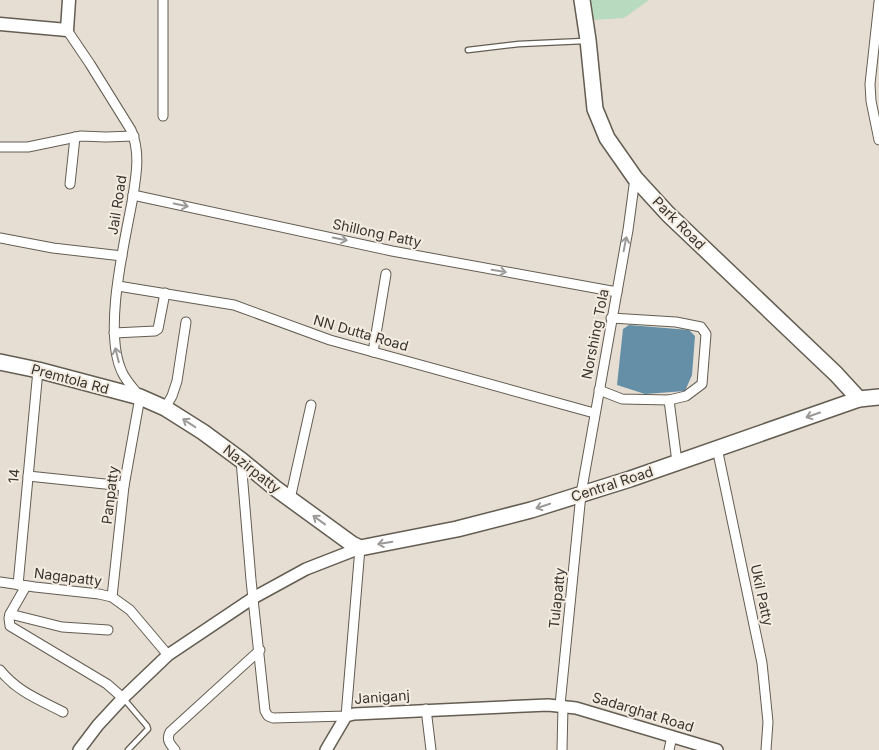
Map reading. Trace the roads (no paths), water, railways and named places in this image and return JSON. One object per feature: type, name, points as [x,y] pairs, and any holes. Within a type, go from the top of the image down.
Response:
[{"type":"main road","points":[[0,24],[67,30],[69,0]]},
{"type":"main road","name":"Park Road","points":[[582,0],[595,109],[607,138],[635,178],[668,214],[836,374],[859,399]]},
{"type":"main road","name":"Premtola Rd","points":[[0,362],[140,397]]},
{"type":"main road","name":"Nazirpatty","points":[[140,397],[165,408],[203,432],[290,499],[360,548]]},
{"type":"main road","name":"Central Road","points":[[360,548],[487,522],[581,494],[859,399],[879,397]]},
{"type":"street","points":[[163,116],[164,0]]},
{"type":"street","points":[[879,2],[870,84],[872,109],[879,140]]},
{"type":"street","name":"Jail Road","points":[[67,30],[95,71],[134,136],[138,154],[122,256],[114,333],[116,353],[122,373],[140,397]]},
{"type":"street","points":[[0,147],[28,147],[74,136],[106,138],[134,136]]},
{"type":"street","points":[[70,184],[74,136]]},
{"type":"street","name":"Norshing Tola","points":[[581,494],[635,178]]},
{"type":"street","name":"Shillong Patty","points":[[133,194],[392,251],[617,292]]},
{"type":"street","points":[[0,238],[53,248],[122,256]]},
{"type":"street","points":[[373,352],[386,274]]},
{"type":"street","name":"NN Dutta Road","points":[[118,286],[234,305],[304,331],[373,352],[594,413]]},
{"type":"street","points":[[114,333],[155,331],[158,329],[165,293]]},
{"type":"street","points":[[599,390],[622,399],[669,400],[686,396],[702,384],[706,334],[700,327],[676,322],[612,318]]},
{"type":"street","points":[[165,408],[172,396],[177,381],[186,322]]},
{"type":"street","name":"14","points":[[22,585],[28,476],[38,370]]},
{"type":"street","name":"Panpatty","points":[[112,597],[124,486],[140,397]]},
{"type":"street","points":[[669,400],[677,462]]},
{"type":"street","points":[[290,499],[311,405]]},
{"type":"street","name":"Ukil Patty","points":[[717,448],[762,663],[768,722],[766,750]]},
{"type":"street","points":[[241,460],[265,711],[268,716],[274,718],[346,716]]},
{"type":"street","points":[[28,476],[124,486]]},
{"type":"street","name":"Tulapatty","points":[[562,750],[562,706],[581,494]]},
{"type":"street","points":[[79,750],[98,725],[123,698],[168,656],[253,598],[306,569],[360,548]]},
{"type":"street","name":"Janiganj","points":[[360,548],[346,716],[360,713],[426,709],[562,706]]},
{"type":"street","name":"Nagapatty","points":[[0,582],[112,597],[130,610],[168,656]]},
{"type":"street","points":[[22,585],[10,614],[9,623],[14,629],[107,684],[123,698]]},
{"type":"street","points":[[10,614],[62,627],[108,630]]},
{"type":"street","points":[[175,750],[168,742],[170,732],[260,650]]},
{"type":"street","points":[[0,670],[20,690],[63,712]]},
{"type":"street","name":"Sadarghat Road","points":[[562,706],[576,708],[717,750]]},
{"type":"street","points":[[426,709],[431,750]]},
{"type":"street","points":[[326,750],[346,716]]},
{"type":"street","points":[[669,750],[672,736]]},
{"type":"lane","points":[[468,50],[519,44],[588,40]]},
{"type":"lane","points":[[123,698],[148,729],[128,750]]},
{"type":"water","points":[[629,325],[689,330],[695,336],[692,375],[685,391],[645,394],[617,385],[623,329]]}]
